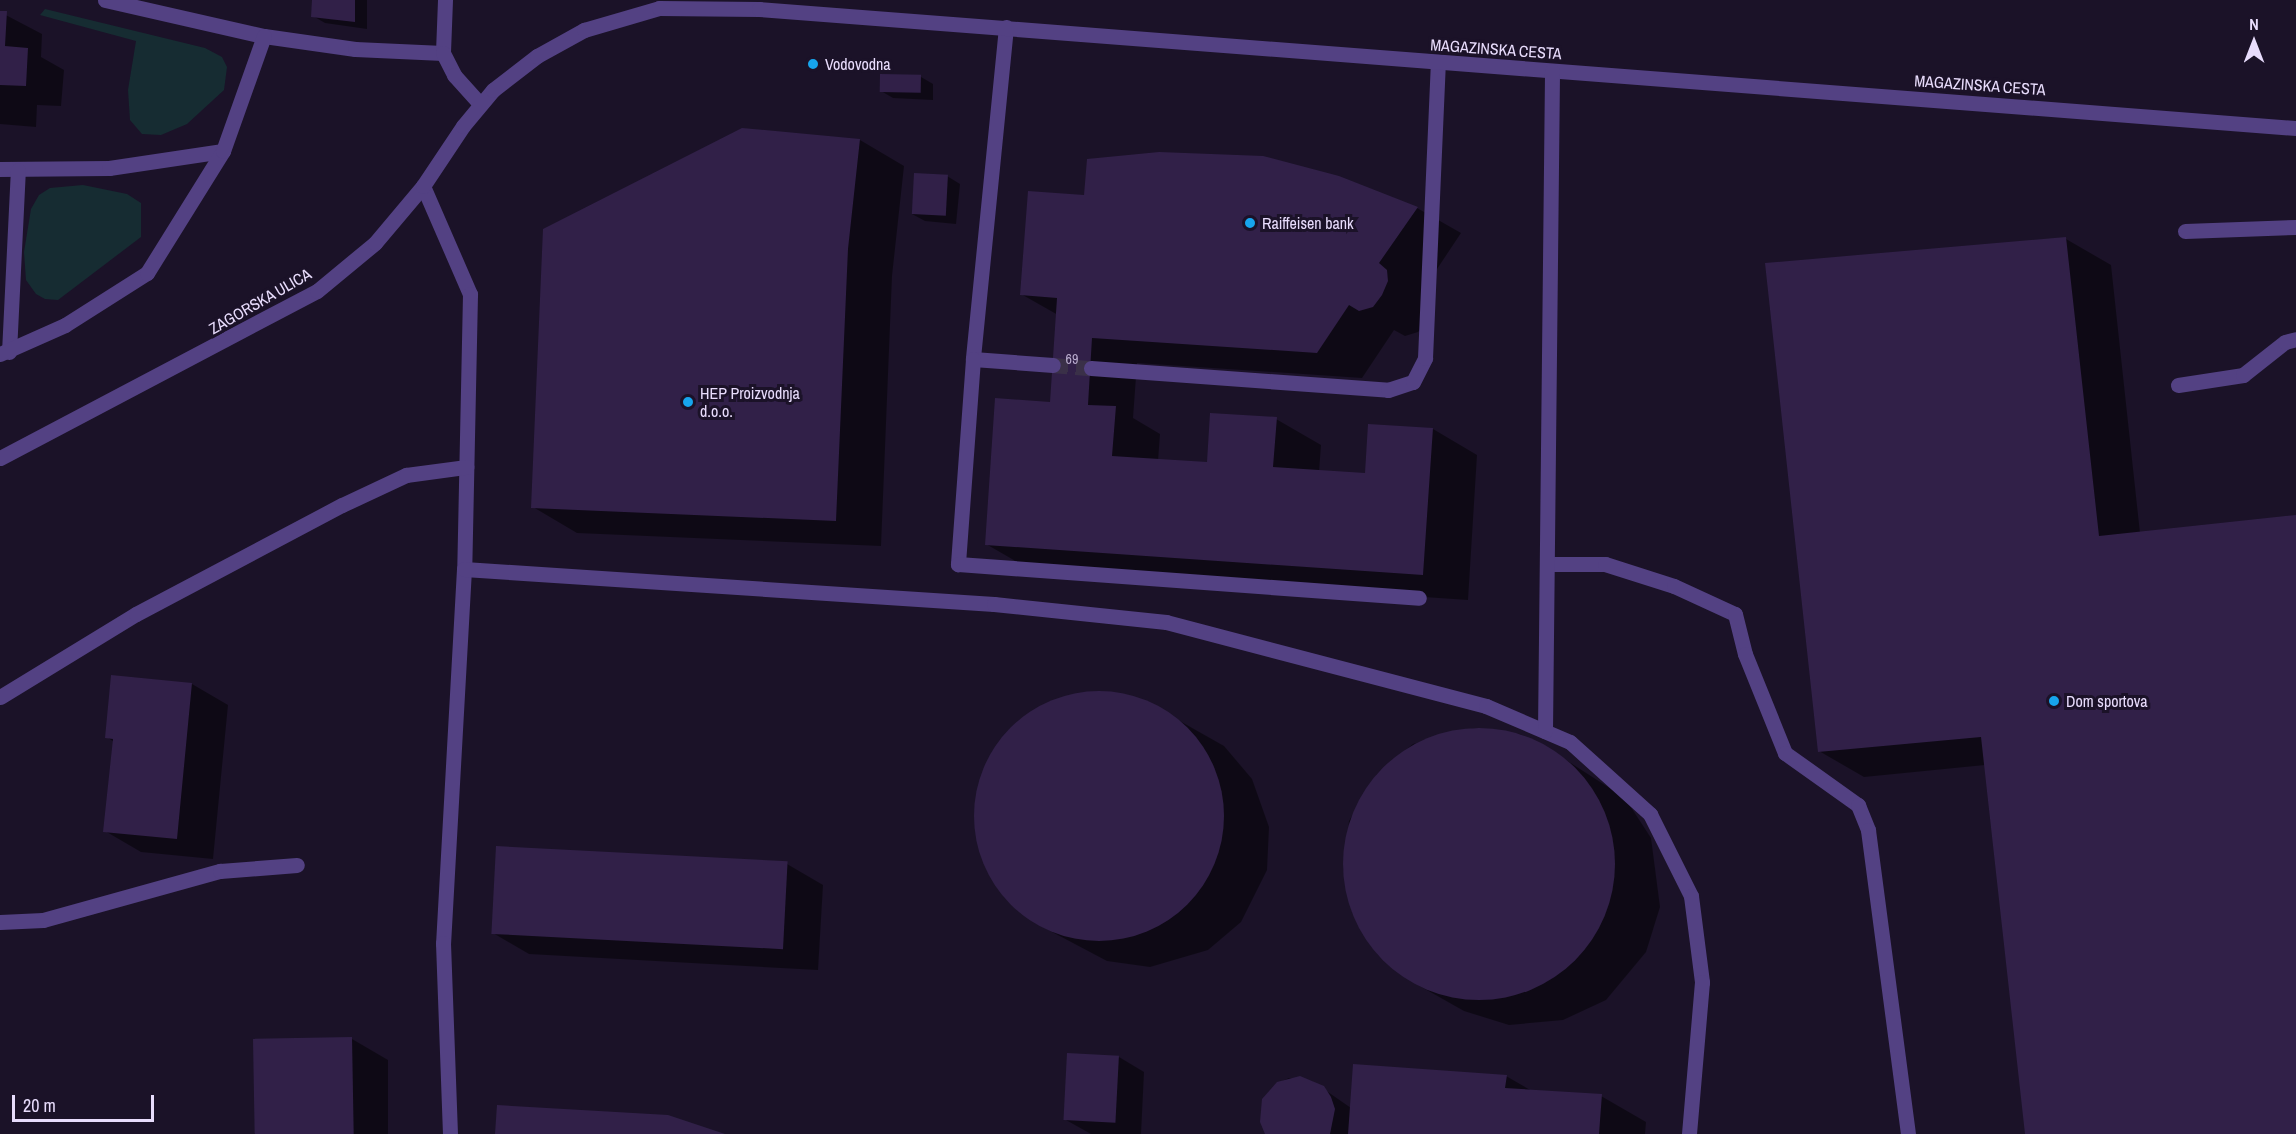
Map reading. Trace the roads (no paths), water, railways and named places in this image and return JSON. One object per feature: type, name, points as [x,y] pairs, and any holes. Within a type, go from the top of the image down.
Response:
[{"type":"street","points":[[105,0],[264,36],[355,49],[443,53]]},
{"type":"street","points":[[445,0],[443,53],[454,75],[480,104]]},
{"type":"street","name":"MAGAZINSKA CESTA","points":[[664,0],[693,6],[1005,27],[1438,63],[2296,128]]},
{"type":"street","name":"MAGAZINSKA CESTA","points":[[480,104],[537,56],[584,30],[626,15],[693,6]]},
{"type":"street","points":[[1005,27],[974,359],[958,564],[1419,597]]},
{"type":"street","points":[[18,170],[4,353],[65,325],[147,273],[223,151],[264,36]]},
{"type":"street","points":[[1091,368],[1388,390],[1413,382],[1425,358],[1438,63]]},
{"type":"street","points":[[1545,731],[1549,564],[1552,71]]},
{"type":"street","name":"ZAGORSKA ULICA","points":[[0,458],[317,291],[375,243],[423,186],[480,104]]},
{"type":"street","points":[[0,169],[109,168],[223,151]]},
{"type":"street","points":[[423,186],[470,294],[464,569],[443,943],[450,1134]]},
{"type":"street","points":[[2186,231],[2296,227]]},
{"type":"street","points":[[2178,385],[2243,375],[2285,342],[2296,339]]},
{"type":"street","points":[[974,359],[1053,365]]},
{"type":"street","points":[[0,698],[136,614],[342,505],[406,475],[466,467]]},
{"type":"street","points":[[1549,564],[1605,564],[1674,586],[1735,614],[1745,654],[1785,753],[1858,805],[1868,830],[1908,1134]]},
{"type":"street","points":[[464,569],[994,604],[1166,622],[1486,706],[1570,742],[1650,814],[1691,896],[1702,982],[1689,1134]]},
{"type":"street","points":[[0,922],[43,920],[220,871],[297,865]]},
{"type":"tunnel","points":[[1053,365],[1091,368]]},
{"type":"place","name":"Vodovodna","points":[[813,64]]},
{"type":"place","name":"Raiffeisen bank","points":[[1250,223]]},
{"type":"place","name":"HEP Proizvodnja d.o.o.","points":[[688,402]]},
{"type":"place","name":"Dom sportova","points":[[2054,701]]}]
